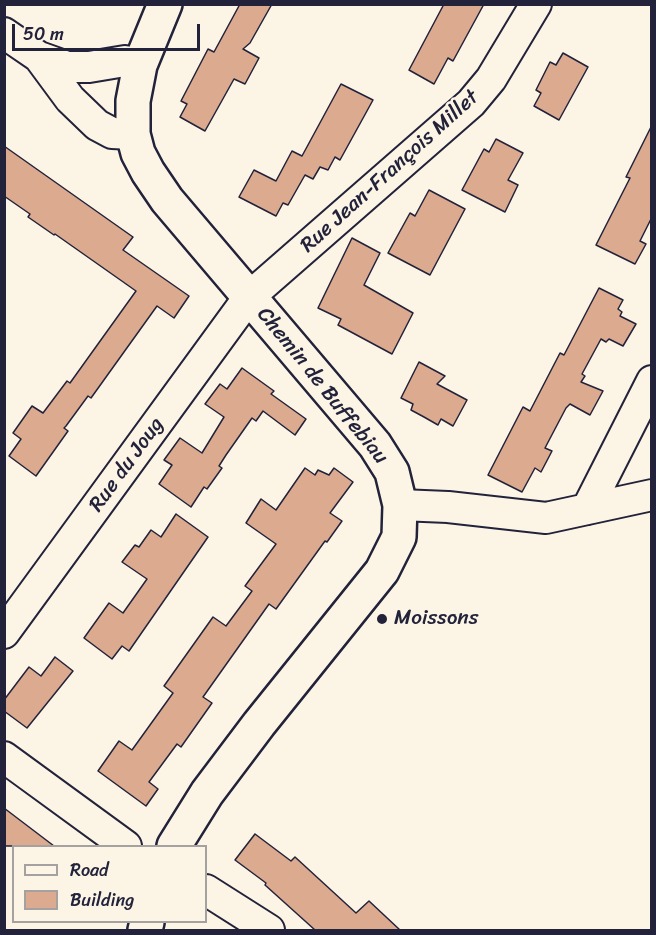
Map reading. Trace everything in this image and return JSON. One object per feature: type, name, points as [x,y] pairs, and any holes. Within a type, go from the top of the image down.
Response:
[{"type":"street","name":"Chemin de Buffebiau","points":[[165,4],[140,65],[133,101],[133,134],[138,153],[167,200],[375,445],[392,472],[400,505],[399,537],[382,571],[259,724],[207,793],[175,845]]},
{"type":"street","name":"Rue Jean-François Millet","points":[[249,297],[471,103],[491,79],[536,4]]},
{"type":"street","points":[[4,33],[39,57],[67,67],[88,67],[125,61],[140,65]]},
{"type":"street","points":[[39,57],[70,99],[98,125],[112,133],[133,134]]},
{"type":"street","name":"Rue du Joug","points":[[4,633],[249,297]]},
{"type":"street","points":[[587,509],[651,381]]},
{"type":"street","points":[[400,505],[448,507],[546,518],[651,495]]},
{"type":"street","points":[[4,757],[125,845]]},
{"type":"street","points":[[207,891],[269,930]]},
{"type":"building","points":[[240,4],[272,4],[250,43],[243,49],[259,58],[245,84],[234,79],[205,131],[180,117],[187,104],[181,101],[208,49],[214,52]]},
{"type":"building","points":[[444,4],[484,4],[453,61],[448,58],[434,84],[409,70]]},
{"type":"building","points":[[563,53],[588,67],[559,120],[534,106],[541,93],[536,90],[550,62],[556,65]]},
{"type":"building","points":[[341,84],[373,100],[340,160],[335,157],[328,170],[320,167],[313,179],[305,175],[288,205],[283,203],[276,216],[239,197],[254,170],[276,181],[292,151],[302,156]]},
{"type":"building","points":[[651,127],[651,219],[640,241],[646,244],[635,264],[596,245],[630,178],[626,177]]},
{"type":"building","points":[[496,139],[523,153],[508,180],[518,185],[505,212],[462,190],[484,149],[489,152]]},
{"type":"building","points":[[4,146],[133,237],[123,250],[189,296],[174,318],[157,306],[91,398],[88,396],[64,428],[68,431],[36,476],[9,456],[21,439],[13,433],[32,406],[43,413],[67,381],[70,383],[136,291],[28,217],[30,214],[4,196]]},
{"type":"building","points":[[429,190],[465,209],[430,275],[388,253],[410,213],[415,216]]},
{"type":"building","points":[[352,238],[380,253],[364,285],[413,313],[392,354],[338,325],[341,319],[318,308]]},
{"type":"building","points":[[599,288],[623,300],[618,309],[622,312],[620,316],[636,324],[623,346],[609,339],[606,342],[601,339],[582,374],[585,376],[581,382],[603,391],[590,415],[570,404],[566,408],[545,448],[552,451],[541,472],[535,468],[522,492],[488,475],[523,407],[530,411],[560,353],[564,355]]},
{"type":"building","points":[[419,362],[445,376],[437,384],[467,400],[453,426],[441,419],[438,425],[411,410],[413,404],[401,398]]},
{"type":"building","points":[[242,368],[274,391],[271,394],[306,419],[295,435],[263,411],[256,421],[252,418],[219,466],[222,468],[207,489],[204,487],[191,507],[159,484],[172,465],[164,460],[180,438],[202,453],[224,417],[205,404],[220,384],[227,389]]},
{"type":"building","points":[[305,468],[315,475],[318,470],[329,475],[334,468],[353,482],[330,513],[342,521],[276,609],[269,604],[203,697],[212,703],[181,747],[177,744],[149,782],[158,789],[146,806],[98,771],[119,741],[132,750],[173,693],[164,686],[213,617],[226,626],[252,591],[245,586],[276,544],[246,523],[261,499],[276,510]]},
{"type":"building","points":[[176,514],[208,537],[129,651],[122,646],[112,659],[84,638],[109,603],[123,613],[147,579],[122,562],[135,545],[139,547],[151,530],[161,537]]},
{"type":"building","points":[[55,657],[73,671],[27,728],[4,711],[4,700],[29,667],[41,676]]},
{"type":"building","points":[[4,808],[53,845],[12,845],[4,846]]},
{"type":"building","points":[[255,834],[291,861],[295,857],[356,913],[369,901],[400,930],[315,930],[265,885],[266,883],[235,860]]},
{"type":"place","name":"Moissons","points":[[382,619]]}]
